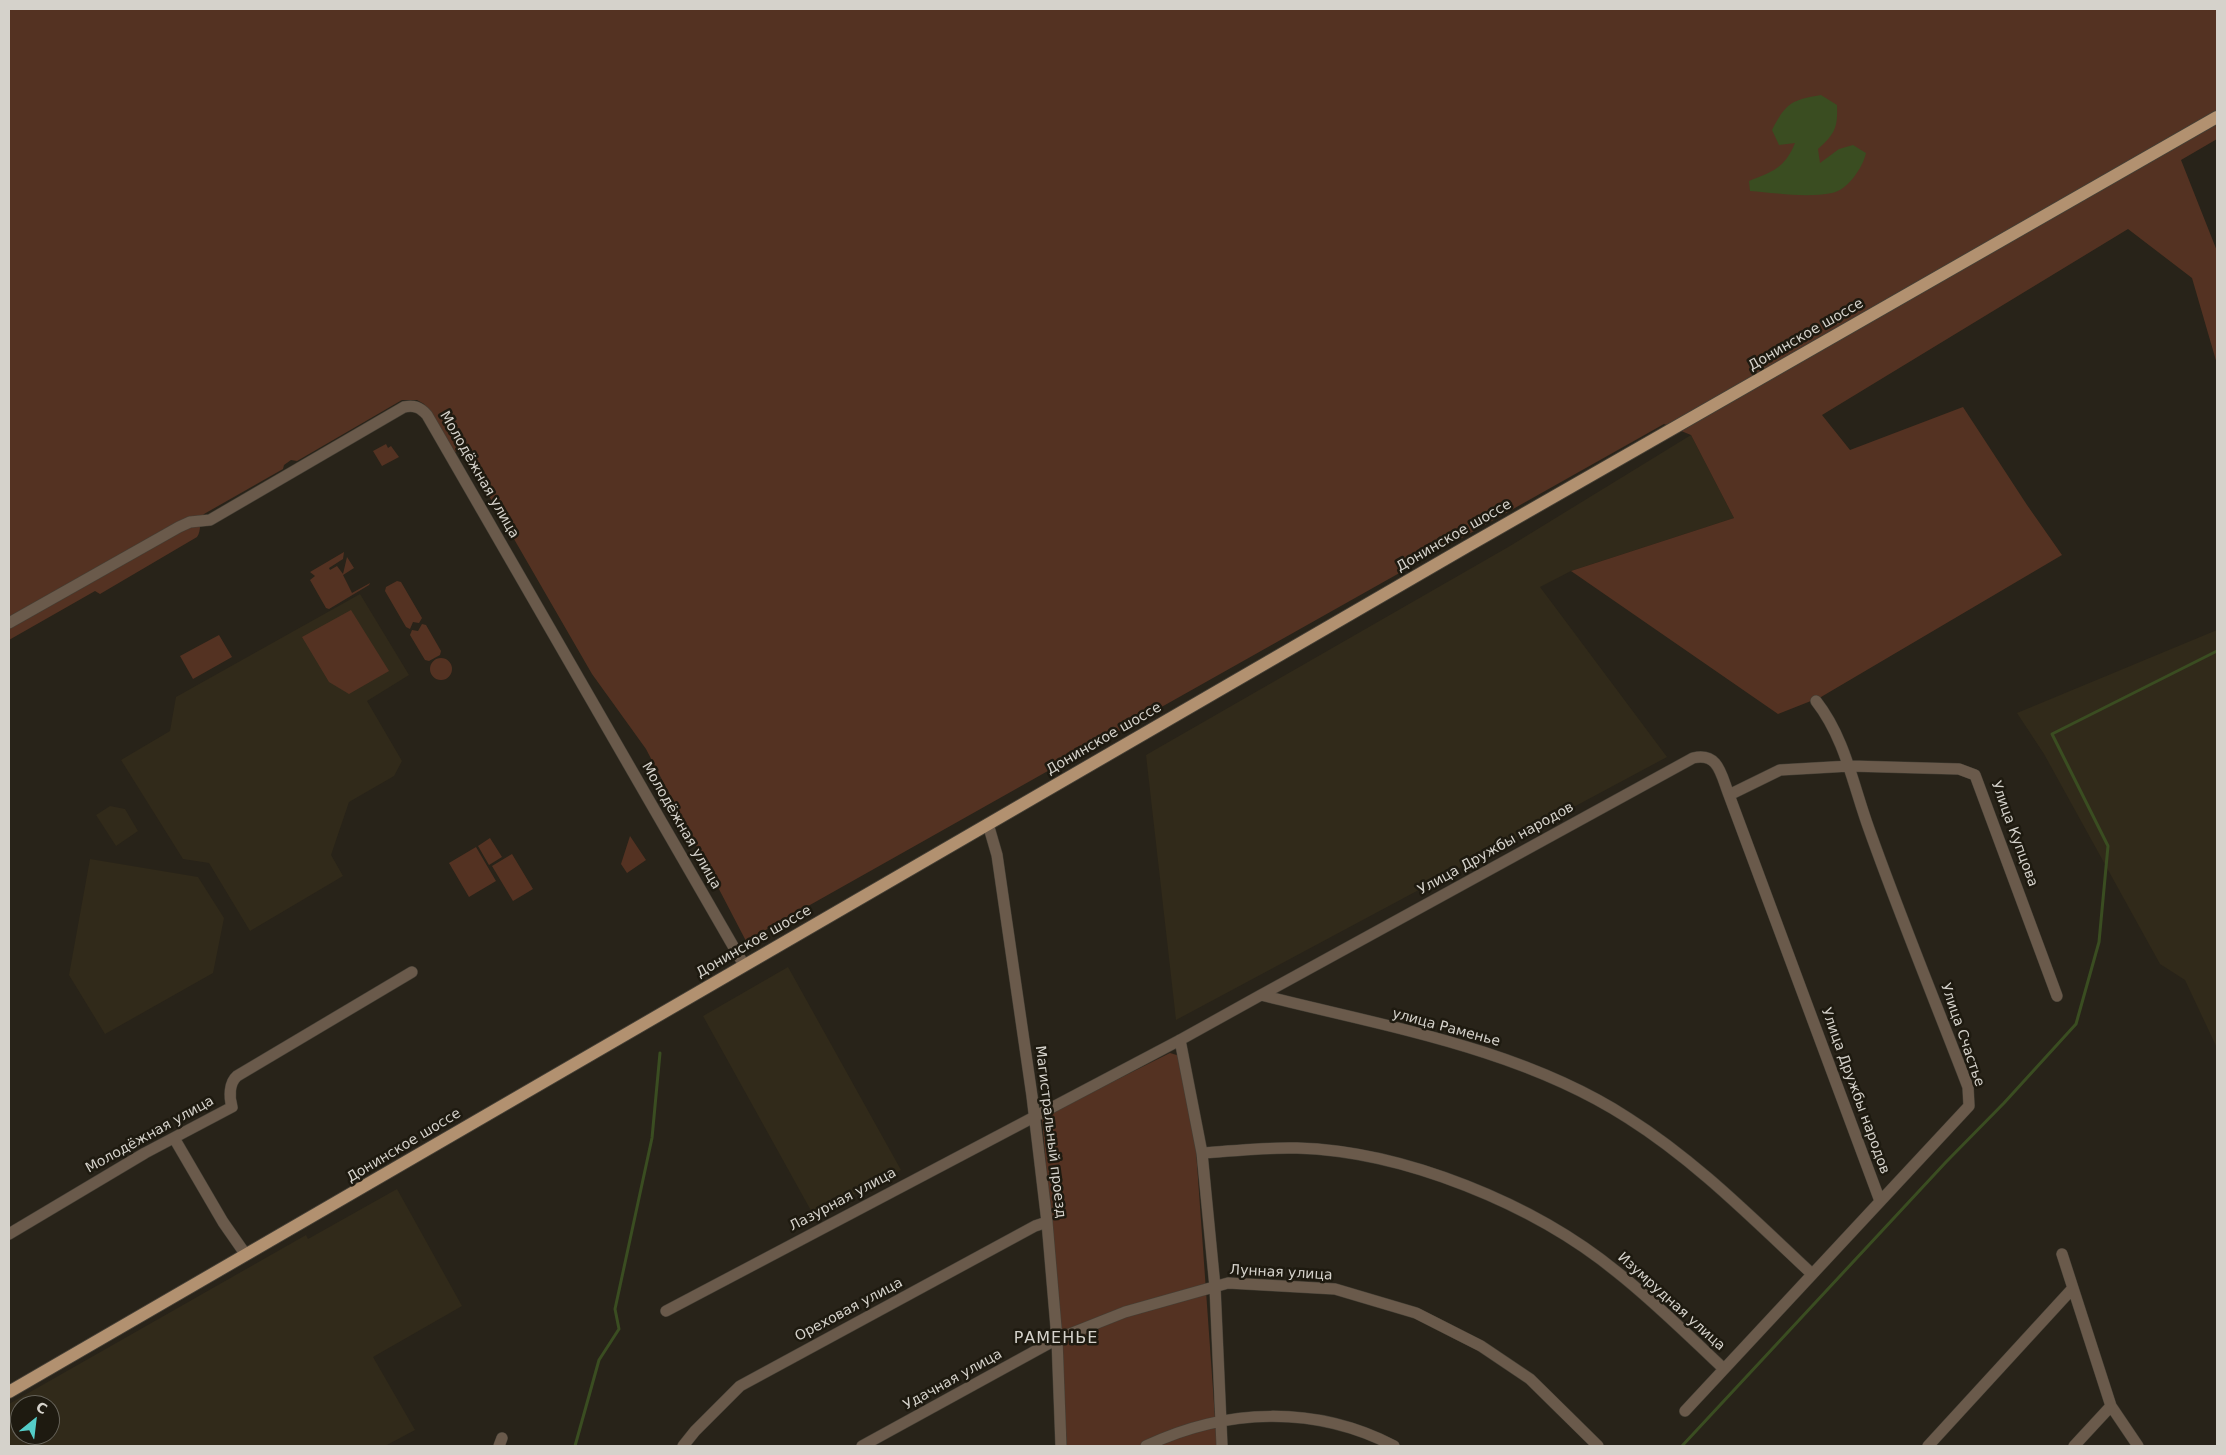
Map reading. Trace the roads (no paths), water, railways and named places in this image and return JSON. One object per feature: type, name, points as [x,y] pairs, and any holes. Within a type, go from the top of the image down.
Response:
[{"type":"main road","name":"Донинское шоссе","points":[[9,1392],[1507,523],[2217,118]]},
{"type":"street","name":"Молодёжная улица","points":[[9,623],[179,527],[190,522],[210,520],[404,407],[419,408],[430,421],[744,965]]},
{"type":"street","name":"Улица Счастье","points":[[1685,1411],[1969,1106],[1968,1087],[1868,828],[1850,766],[1828,716],[1816,701]]},
{"type":"street","name":"Улица Дружбы народов","points":[[1260,995],[1693,758],[1703,756],[1712,758],[1729,795],[1880,1201]]},
{"type":"street","points":[[1729,795],[1780,770],[1850,766]]},
{"type":"street","name":"Улица Купцова","points":[[1850,766],[1959,769],[1975,775],[2057,996]]},
{"type":"street","name":"Магистральный проезд","points":[[988,824],[997,855],[1035,1116],[1047,1222],[1057,1339],[1061,1446]]},
{"type":"street","name":"Молодёжная улица","points":[[9,1234],[174,1138],[232,1107],[230,1101],[232,1082],[237,1076],[412,972]]},
{"type":"street","points":[[1035,1116],[1180,1040],[1260,995]]},
{"type":"street","name":"улица Раменье","points":[[1260,995],[1486,1053],[1535,1070],[1580,1091],[1627,1117],[1705,1175],[1812,1274]]},
{"type":"street","points":[[1180,1040],[1202,1153],[1215,1288],[1222,1446]]},
{"type":"street","name":"Лазурная улица","points":[[666,1311],[1035,1116]]},
{"type":"street","points":[[174,1138],[223,1222],[246,1255]]},
{"type":"street","name":"Изумрудная улица","points":[[1202,1153],[1296,1148],[1358,1154],[1437,1175],[1487,1193],[1562,1234],[1616,1271],[1724,1369]]},
{"type":"street","name":"Ореховая улица","points":[[683,1446],[695,1431],[740,1386],[1035,1226],[1047,1222]]},
{"type":"street","points":[[2062,1254],[2111,1406],[2138,1446]]},
{"type":"street","name":"Лунная улица","points":[[1057,1339],[1125,1312],[1228,1283],[1335,1289],[1416,1313],[1481,1346],[1530,1379],[1598,1446]]},
{"type":"street","points":[[1928,1446],[2073,1288]]},
{"type":"street","name":"Удачная улица","points":[[862,1446],[1057,1339]]},
{"type":"street","points":[[2074,1446],[2111,1406]]},
{"type":"street","points":[[1146,1446],[1194,1427],[1221,1420],[1272,1416],[1302,1418],[1342,1425],[1394,1446]]},
{"type":"waterway","points":[[1682,1446],[2076,1024],[2099,942],[2108,846],[2052,734],[2217,651]]},
{"type":"waterway","points":[[575,1446],[599,1360],[619,1329],[615,1309],[652,1138],[660,1053]]},
{"type":"district","name":"РАМЕНЬЕ","points":[[1056,1339]]}]
